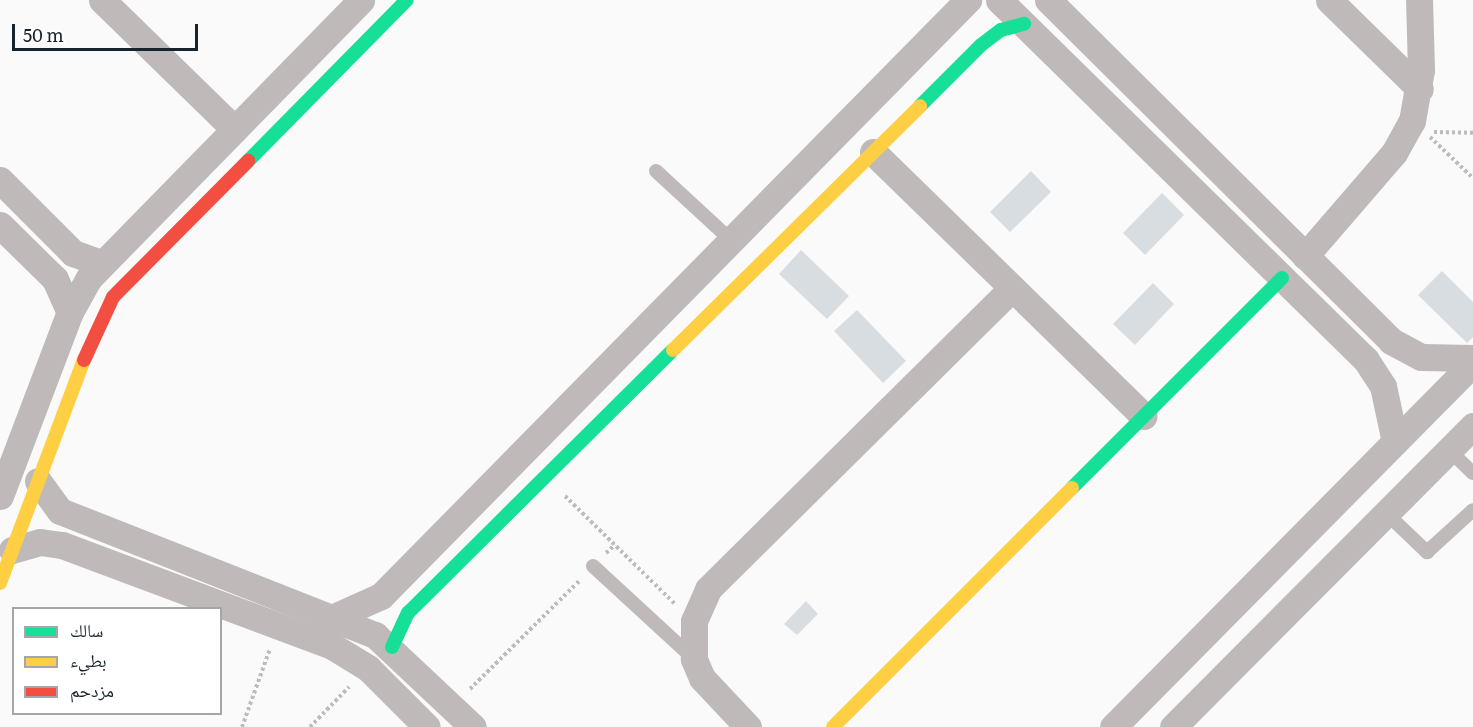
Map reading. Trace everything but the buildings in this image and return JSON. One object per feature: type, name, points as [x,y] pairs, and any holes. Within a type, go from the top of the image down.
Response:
[{"type":"street","points":[[102,0],[234,129]]},
{"type":"street","points":[[0,496],[70,312],[101,263],[361,0]]},
{"type":"street","points":[[0,583],[94,332],[113,297],[407,0]]},
{"type":"street","points":[[336,616],[381,596],[733,243],[968,0]]},
{"type":"street","points":[[999,0],[1376,372],[1395,442]]},
{"type":"street","points":[[1048,0],[1305,256],[1404,351],[1421,357],[1473,358]]},
{"type":"street","points":[[1329,0],[1420,89]]},
{"type":"street","points":[[1305,256],[1394,153],[1412,121],[1420,89],[1419,0]]},
{"type":"street","points":[[392,648],[402,619],[873,152],[991,36],[1024,24]]},
{"type":"street","points":[[310,51],[334,73]]},
{"type":"street","points":[[873,152],[1144,416]]},
{"type":"street","points":[[0,180],[73,253],[101,263]]},
{"type":"street","points":[[0,225],[55,279],[70,312]]},
{"type":"street","points":[[833,727],[1282,278]]},
{"type":"street","points":[[748,727],[702,678],[694,659],[693,621],[708,589],[1012,288]]},
{"type":"street","points":[[1113,727],[1473,363]]},
{"type":"street","points":[[1173,727],[1473,426]]},
{"type":"street","points":[[38,481],[60,511],[336,616],[392,648],[473,727]]},
{"type":"street","points":[[12,550],[40,542],[62,545],[338,649],[368,668],[428,727]]},
{"type":"lane","points":[[656,171],[733,243]]},
{"type":"lane","points":[[1449,450],[1473,473]]},
{"type":"lane","points":[[1386,513],[1427,552],[1473,510]]},
{"type":"lane","points":[[593,566],[694,659]]},
{"type":"path","points":[[1473,133],[1424,132],[1473,178]]},
{"type":"path","points":[[545,477],[693,621]]},
{"type":"path","points":[[453,706],[615,545]]},
{"type":"path","points":[[242,727],[279,626]]},
{"type":"path","points":[[310,727],[368,668]]},
{"type":"traffic: fast","points":[[248,161],[407,0]]},
{"type":"traffic: fast","points":[[920,106],[981,45],[1001,30],[1024,24]]},
{"type":"traffic: fast","points":[[1072,488],[1282,278]]},
{"type":"traffic: fast","points":[[392,647],[408,613],[673,350]]},
{"type":"traffic: slow","points":[[673,350],[920,106]]},
{"type":"traffic: slow","points":[[0,583],[84,360]]},
{"type":"traffic: slow","points":[[833,727],[1072,488]]},
{"type":"traffic: jam","points":[[84,360],[113,297],[248,161]]}]
